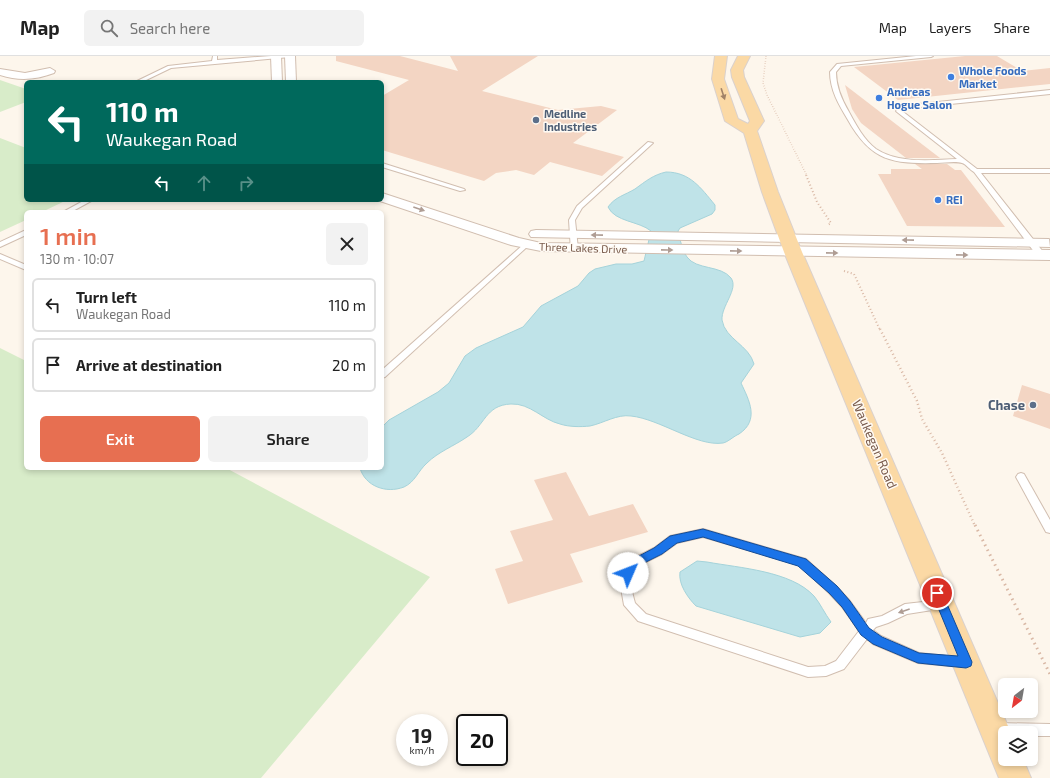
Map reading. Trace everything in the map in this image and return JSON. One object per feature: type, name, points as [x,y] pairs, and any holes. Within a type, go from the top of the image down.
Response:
[{"type":"main road","points":[[721,56],[718,79],[732,120],[750,131],[757,121],[738,77],[738,70],[744,56]]},
{"type":"main road","name":"Waukegan Road","points":[[750,131],[770,192],[790,245],[837,353],[998,737]]},
{"type":"main road","points":[[1010,766],[1015,778]]},
{"type":"street","points":[[290,56],[291,80]]},
{"type":"street","points":[[276,57],[277,80]]},
{"type":"street","points":[[0,72],[21,77],[38,75],[50,71]]},
{"type":"street","name":"Three Lakes Drive","points":[[384,187],[525,232],[574,242]]},
{"type":"street","name":"Three Lakes Drive","points":[[384,198],[526,245],[574,242],[790,245]]},
{"type":"street","points":[[790,245],[1031,242],[1047,251]]},
{"type":"street","points":[[790,245],[1047,251]]},
{"type":"lane","points":[[214,62],[215,56]]},
{"type":"lane","points":[[142,80],[170,67],[249,58],[290,56]]},
{"type":"lane","points":[[931,56],[839,66],[833,72],[835,86],[840,102],[855,128],[875,151],[905,160],[965,161]]},
{"type":"lane","points":[[1031,242],[976,170],[899,111],[900,109],[1050,92]]},
{"type":"lane","points":[[574,242],[572,220],[579,207],[650,143]]},
{"type":"lane","points":[[384,166],[462,190]]},
{"type":"lane","points":[[976,170],[1050,171]]},
{"type":"lane","points":[[70,210],[86,202]]},
{"type":"lane","points":[[0,245],[24,233]]},
{"type":"lane","points":[[384,373],[503,268],[526,245]]},
{"type":"lane","points":[[0,256],[24,267]]},
{"type":"lane","points":[[1021,477],[1050,530]]},
{"type":"lane","points":[[942,605],[905,609],[884,620],[872,623],[865,631],[840,665],[826,671],[808,672],[642,618],[630,605],[626,588],[628,573],[640,560],[658,551],[674,539],[703,533],[802,562],[846,604],[865,631],[878,640],[918,658],[966,662]]},
{"type":"lane","points":[[1038,733],[1050,730]]},
{"type":"path","points":[[766,56],[763,83],[772,106],[805,172],[817,202],[832,223],[826,226]]},
{"type":"path","points":[[844,271],[854,274],[894,359],[917,401],[922,419],[942,452],[965,506],[1050,674]]},
{"type":"green space","points":[[0,80],[24,88],[24,103],[0,112]]},
{"type":"green space","points":[[0,138],[24,147],[24,202],[63,202],[46,210],[24,210],[24,221],[0,232]]},
{"type":"green space","points":[[0,348],[24,360],[24,470],[230,470],[430,577],[261,778],[0,778]]},
{"type":"water","points":[[666,172],[682,175],[688,178],[700,187],[715,205],[715,210],[712,214],[680,228],[678,231],[684,251],[691,261],[727,274],[733,282],[733,287],[722,315],[722,320],[724,327],[747,352],[754,364],[741,383],[751,410],[749,423],[745,428],[739,434],[723,443],[713,443],[690,437],[642,418],[631,416],[616,417],[595,425],[579,427],[554,422],[518,404],[502,405],[490,412],[473,432],[431,459],[408,485],[390,490],[377,487],[366,480],[361,470],[384,470],[384,425],[389,420],[438,392],[449,383],[465,356],[476,348],[523,327],[541,306],[578,286],[589,273],[595,269],[616,264],[632,264],[644,261],[651,231],[616,216],[608,207],[617,198],[657,175]]},
{"type":"water","points":[[697,561],[764,572],[792,581],[814,596],[831,622],[820,633],[800,637],[696,606],[682,586],[680,572]]},
{"type":"building","name":"Medline Industries","points":[[336,56],[400,56],[458,71],[450,56],[538,56],[482,91],[558,110],[601,106],[617,110],[573,143],[624,157],[602,176],[550,162],[534,175],[516,170],[496,173],[484,181],[384,151],[384,95],[409,80],[336,61]]},
{"type":"building","name":"Whole Foods Market","points":[[965,56],[997,56],[1022,71],[1050,68],[1050,84],[898,100],[854,67]]},
{"type":"building","points":[[845,85],[940,158],[906,158],[861,123],[852,109]]},
{"type":"building","name":"REI","points":[[915,164],[947,164],[955,170],[961,170],[1005,227],[907,226],[878,174],[891,174],[891,169],[922,169]]},
{"type":"building","name":"Chase","points":[[1022,385],[1050,394],[1050,429],[1013,416]]},
{"type":"building","points":[[566,472],[589,516],[633,504],[648,532],[570,554],[583,582],[508,604],[495,569],[523,561],[510,531],[553,520],[534,480]]},
{"type":"place","name":"Whole Foods Market","points":[[951,77]]},
{"type":"place","name":"Andreas Hogue Salon","points":[[879,98]]},
{"type":"place","name":"Medline Industries","points":[[536,120]]},
{"type":"place","name":"REI","points":[[938,200]]},
{"type":"place","name":"Chase","points":[[1033,405]]},
{"type":"route","points":[[628,573],[640,560],[658,551],[674,539],[703,533],[802,562],[820,577],[846,604],[854,618],[865,631],[889,646],[902,650],[918,658],[966,662],[937,593]]}]
